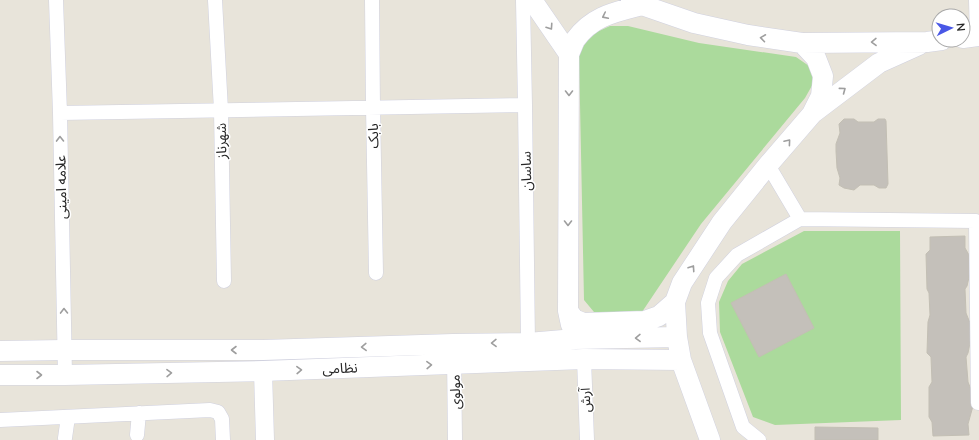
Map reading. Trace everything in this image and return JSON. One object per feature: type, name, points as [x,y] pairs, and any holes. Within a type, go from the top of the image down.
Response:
[{"type":"main road","points":[[532,0],[569,54]]},
{"type":"main road","points":[[584,359],[575,339],[568,311],[569,54],[575,40],[591,23],[636,3],[694,23],[748,35],[802,43],[931,41]]},
{"type":"main road","points":[[802,43],[816,58],[823,76],[821,96],[812,114]]},
{"type":"main road","points":[[710,440],[681,360],[677,337],[675,302],[682,283],[722,222],[812,114],[879,63],[931,43]]},
{"type":"main road","points":[[568,311],[574,319],[583,323],[645,321],[659,316],[675,302]]},
{"type":"main road","name":"نظامی","points":[[0,351],[263,350],[528,343],[575,339],[677,337]]},
{"type":"main road","points":[[263,350],[263,371]]},
{"type":"main road","name":"نظامی","points":[[0,375],[263,371],[584,359],[681,360]]},
{"type":"street","name":"علامه امینی","points":[[56,0],[60,113],[65,375]]},
{"type":"street","name":"شهرناز","points":[[216,0],[221,110],[224,282]]},
{"type":"street","name":"بابک","points":[[372,0],[376,273]]},
{"type":"street","name":"ساسان","points":[[523,0],[526,105],[528,343]]},
{"type":"street","points":[[973,37],[976,0]]},
{"type":"street","points":[[60,113],[526,105]]},
{"type":"street","points":[[768,165],[800,219]]},
{"type":"street","points":[[759,440],[743,428],[710,332],[708,303],[716,278],[736,255],[800,219],[976,220],[978,403]]},
{"type":"street","name":"مولوی","points":[[453,344],[455,440]]},
{"type":"street","name":"آرش","points":[[584,359],[587,440]]},
{"type":"street","points":[[263,371],[265,440]]},
{"type":"street","points":[[0,420],[210,410],[218,412],[222,419],[223,440]]},
{"type":"street","points":[[137,435],[139,413]]},
{"type":"street","points":[[65,438],[68,416]]},
{"type":"green space","points":[[610,26],[628,26],[699,43],[796,57],[809,66],[814,82],[805,98],[701,224],[642,312],[594,312],[584,300],[579,54],[590,35]]},
{"type":"green space","points":[[804,231],[900,231],[901,420],[775,425],[753,417],[720,332],[719,302],[728,281],[742,264]]},
{"type":"building","points":[[844,119],[854,119],[858,122],[874,122],[878,119],[885,119],[888,184],[886,188],[879,188],[874,185],[860,185],[854,190],[844,188],[839,185],[840,178],[837,168],[836,144],[840,133],[839,124]]},
{"type":"building","points":[[965,236],[965,248],[969,255],[970,273],[965,289],[966,313],[970,323],[971,338],[966,357],[968,382],[972,392],[973,406],[968,424],[969,435],[933,436],[932,422],[929,417],[929,387],[932,382],[931,357],[927,353],[928,322],[930,315],[929,293],[927,289],[926,254],[930,250],[930,237]]},
{"type":"building","points":[[786,274],[814,328],[759,357],[731,303]]},
{"type":"building","points":[[815,427],[878,428],[878,440],[815,440]]}]
